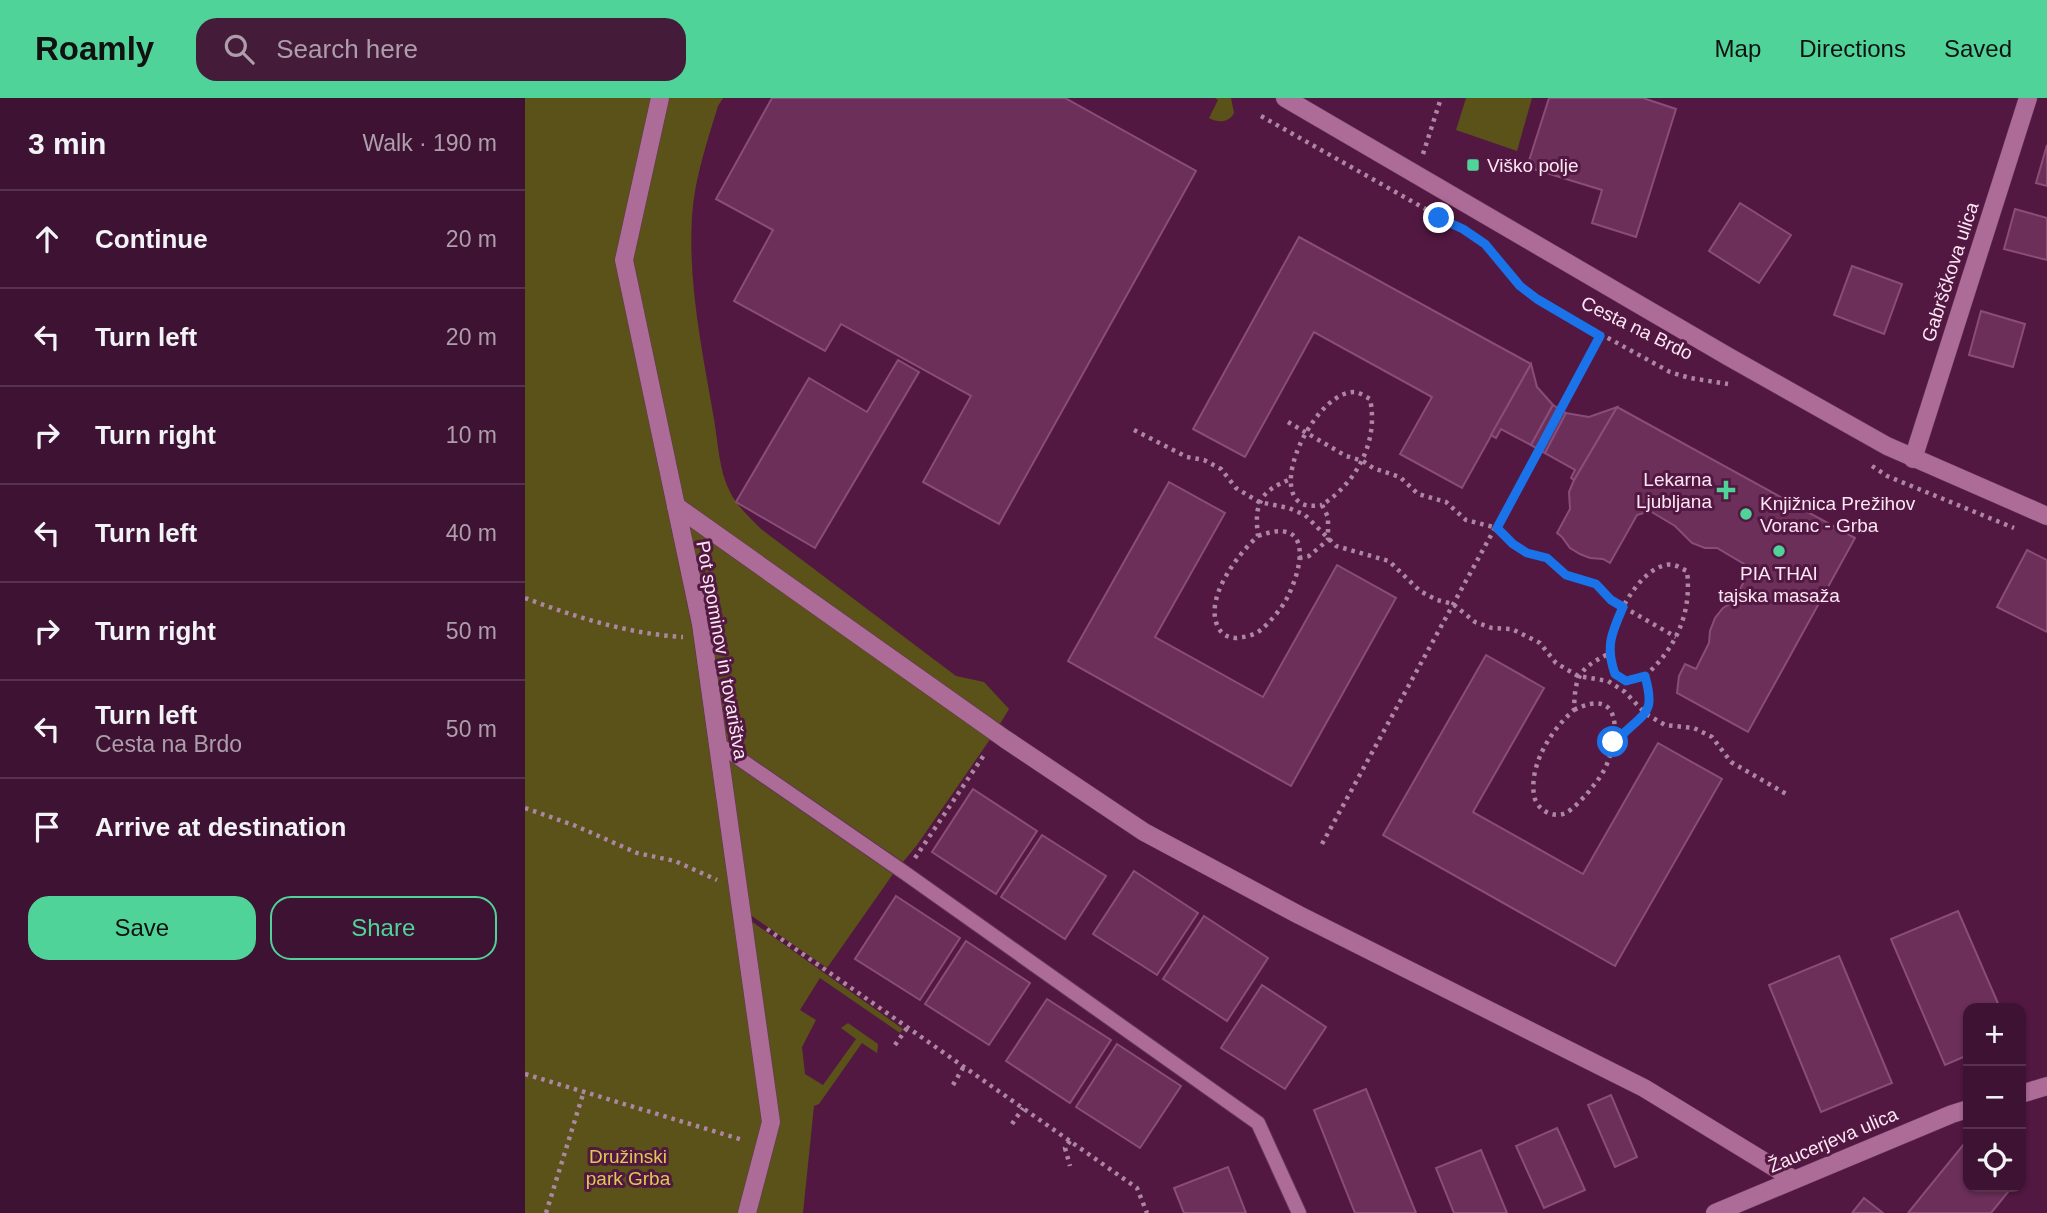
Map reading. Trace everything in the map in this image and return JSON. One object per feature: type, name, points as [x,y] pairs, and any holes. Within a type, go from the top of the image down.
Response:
[{"type":"street","name":"Pot spominov in tovarištva","points":[[660,98],[624,260],[702,639],[771,1122],[747,1213]]},
{"type":"street","name":"Cesta na Brdo","points":[[1285,98],[1730,357],[1913,459],[2047,516]]},
{"type":"street","name":"Gabrščkova ulica","points":[[1913,459],[2028,98]]},
{"type":"street","points":[[676,506],[998,734],[1144,832],[1299,915],[1644,1088],[1793,1179]]},
{"type":"street","points":[[2026,1092],[2047,1086]]},
{"type":"street","name":"Žaucerjeva ulica","points":[[1715,1213],[1963,1111]]},
{"type":"lane","points":[[718,744],[1258,1123],[1299,1213]]},
{"type":"path","points":[[1417,174],[1441,98]]},
{"type":"path","points":[[1261,116],[1463,229]]},
{"type":"path","name":"Cesta na Brdo","points":[[1477,238],[1528,293],[1600,336],[1670,372],[1734,386]]},
{"type":"path","points":[[1322,844],[1600,336]]},
{"type":"path","points":[[1358,392],[1370,399],[1373,415],[1371,437],[1363,461],[1337,495],[1322,505],[1309,507],[1297,500],[1292,490],[1291,479],[1305,432],[1316,415],[1333,399],[1346,393],[1358,392]]},
{"type":"path","points":[[1288,422],[1346,456],[1400,477],[1418,494],[1446,502],[1466,520],[1497,528],[1527,553],[1547,558],[1566,575],[1596,584],[1611,600],[1676,637]]},
{"type":"path","points":[[1134,430],[1187,457],[1204,460],[1221,469],[1236,488],[1259,502],[1289,508],[1305,515],[1336,546],[1389,561],[1420,592],[1453,604],[1475,622],[1492,628],[1512,629],[1540,643],[1556,663],[1578,676],[1608,681],[1625,692],[1646,714],[1665,725],[1694,728],[1712,737],[1731,762],[1788,795]]},
{"type":"path","points":[[1864,462],[1887,476],[2005,526],[2021,530]]},
{"type":"path","points":[[1258,536],[1256,521],[1259,502],[1276,485],[1291,479]]},
{"type":"path","points":[[1299,558],[1309,556],[1328,540],[1328,517],[1322,505]]},
{"type":"path","points":[[1275,529],[1286,530],[1295,536],[1299,558],[1297,572],[1285,603],[1261,629],[1247,637],[1230,638],[1221,632],[1215,619],[1217,601],[1229,569],[1242,551],[1258,536],[1275,529]]},
{"type":"path","points":[[1665,565],[1676,565],[1687,571],[1687,611],[1676,637],[1663,660],[1645,676],[1626,681],[1615,674],[1608,654],[1612,634],[1623,607],[1635,589],[1665,565]]},
{"type":"path","points":[[525,598],[573,616],[664,636],[702,639]]},
{"type":"path","points":[[1574,710],[1578,676],[1588,664],[1608,654]]},
{"type":"path","points":[[1615,733],[1623,734],[1646,714],[1649,699],[1645,676]]},
{"type":"path","points":[[1589,702],[1601,702],[1610,709],[1615,733],[1608,762],[1601,775],[1582,799],[1565,813],[1551,814],[1538,807],[1534,797],[1537,766],[1544,748],[1561,722],[1574,710],[1589,702]]},
{"type":"path","points":[[911,863],[998,734]]},
{"type":"path","points":[[525,808],[576,826],[637,853],[675,861],[737,889]]},
{"type":"path","points":[[740,911],[1137,1188],[1147,1213]]},
{"type":"path","points":[[895,1045],[907,1028]]},
{"type":"path","points":[[953,1085],[964,1066]]},
{"type":"path","points":[[525,1074],[764,1146]]},
{"type":"path","points":[[546,1213],[584,1091]]},
{"type":"path","points":[[1012,1124],[1023,1108]]},
{"type":"path","points":[[1070,1141],[1065,1148],[1070,1166]]},
{"type":"green space","name":"Družinski park Grba","points":[[525,98],[651,98],[615,259],[692,627],[762,1122],[738,1213],[525,1213]]},
{"type":"green space","points":[[669,98],[723,98],[718,106],[697,180],[691,232],[693,285],[700,339],[719,456],[730,492],[761,529],[956,676],[984,682],[1009,709],[1000,724],[685,506],[633,260]]},
{"type":"green space","points":[[1215,98],[1231,98],[1234,113],[1229,119],[1216,121],[1209,118],[1218,100]]},
{"type":"green space","points":[[1466,98],[1532,98],[1517,151],[1456,130]]},
{"type":"green space","points":[[688,523],[993,735],[903,862],[726,741]]},
{"type":"green space","points":[[729,760],[893,874],[827,968],[749,914]]},
{"type":"green space","points":[[751,921],[903,1029],[900,1033],[820,978],[800,1010],[816,1020],[802,1047],[805,1074],[823,1085],[856,1039],[841,1028],[848,1023],[878,1044],[877,1053],[862,1043],[819,1104],[814,1106],[803,1213],[756,1213],[780,1122]]},
{"type":"building","points":[[772,98],[1065,98],[1196,171],[999,524],[923,482],[971,396],[841,324],[825,351],[734,301],[773,230],[716,199]]},
{"type":"building","points":[[1549,98],[1643,98],[1676,109],[1636,237],[1592,223],[1602,190],[1527,167]]},
{"type":"building","points":[[2047,145],[2047,186],[2036,183]]},
{"type":"building","points":[[1740,203],[1791,235],[1759,283],[1709,251]]},
{"type":"building","points":[[2015,209],[2047,218],[2047,260],[2004,249]]},
{"type":"building","points":[[1299,237],[1531,364],[1462,488],[1400,454],[1432,397],[1314,332],[1245,457],[1193,429]]},
{"type":"building","points":[[1852,266],[1902,284],[1884,334],[1834,315]]},
{"type":"building","points":[[1981,311],[2025,324],[2013,367],[1969,355]]},
{"type":"building","points":[[898,360],[919,372],[815,548],[736,502],[809,378],[867,412]]},
{"type":"building","points":[[1531,364],[1537,387],[1553,405],[1531,445],[1501,429],[1496,438],[1491,435]]},
{"type":"building","points":[[1553,405],[1566,413],[1545,453],[1531,445]]},
{"type":"building","points":[[1617,407],[1855,538],[1748,732],[1677,693],[1679,676],[1685,664],[1696,669],[1709,643],[1715,618],[1723,608],[1733,602],[1747,576],[1744,564],[1717,548],[1705,548],[1692,543],[1675,526],[1650,511],[1637,515],[1610,563],[1580,554],[1570,548],[1557,533],[1570,509],[1569,492],[1574,480]]},
{"type":"building","points":[[1617,407],[1574,480],[1571,478],[1575,470],[1545,453],[1566,413],[1589,417]]},
{"type":"building","points":[[1169,482],[1225,513],[1155,637],[1263,697],[1337,565],[1396,598],[1291,786],[1068,661]]},
{"type":"building","points":[[2027,550],[2047,560],[2047,632],[1997,607]]},
{"type":"building","points":[[1486,655],[1544,688],[1473,812],[1583,874],[1658,743],[1722,779],[1615,966],[1383,835]]},
{"type":"building","points":[[973,789],[1037,831],[996,894],[932,852]]},
{"type":"building","points":[[1042,835],[1106,876],[1065,939],[1001,897]]},
{"type":"building","points":[[1134,871],[1198,913],[1157,975],[1093,934]]},
{"type":"building","points":[[896,896],[960,938],[920,1000],[855,959]]},
{"type":"building","points":[[1958,911],[1998,1003],[1963,1003],[1963,1057],[1945,1065],[1891,939]]},
{"type":"building","points":[[1204,916],[1268,958],[1227,1021],[1163,979]]},
{"type":"building","points":[[966,941],[1030,983],[989,1045],[925,1004]]},
{"type":"building","points":[[1839,956],[1892,1083],[1821,1112],[1769,985]]},
{"type":"building","points":[[1262,985],[1326,1027],[1285,1089],[1221,1048]]},
{"type":"building","points":[[1047,999],[1111,1040],[1070,1103],[1006,1061]]},
{"type":"building","points":[[1117,1044],[1181,1086],[1140,1148],[1076,1107]]},
{"type":"building","points":[[1366,1089],[1416,1213],[1355,1213],[1314,1110]]},
{"type":"building","points":[[1611,1095],[1637,1157],[1615,1167],[1588,1105]]},
{"type":"building","points":[[1557,1128],[1585,1190],[1544,1208],[1516,1146]]},
{"type":"building","points":[[1963,1145],[1963,1192],[2008,1192],[1991,1213],[1908,1213]]},
{"type":"building","points":[[1481,1150],[1507,1213],[1454,1213],[1436,1168]]},
{"type":"building","points":[[1228,1167],[1246,1213],[1184,1213],[1174,1188]]},
{"type":"building","points":[[1864,1198],[1883,1213],[1852,1213]]},
{"type":"place","name":"Viško polje","points":[[1473,165]]},
{"type":"place","name":"Lekarna Ljubljana","points":[[1726,490]]},
{"type":"place","name":"Knjižnica Prežihov Voranc - Grba","points":[[1746,514]]},
{"type":"place","name":"PIA THAI tajska masaža","points":[[1779,551]]},
{"type":"route","points":[[1439,218],[1463,229],[1485,244],[1520,286],[1537,299],[1600,336],[1497,528],[1527,553],[1547,558],[1573,579],[1596,584],[1611,600],[1623,607],[1612,634],[1608,654],[1615,674],[1626,681],[1645,676],[1649,699],[1646,714],[1623,734],[1615,733],[1613,742]]}]
